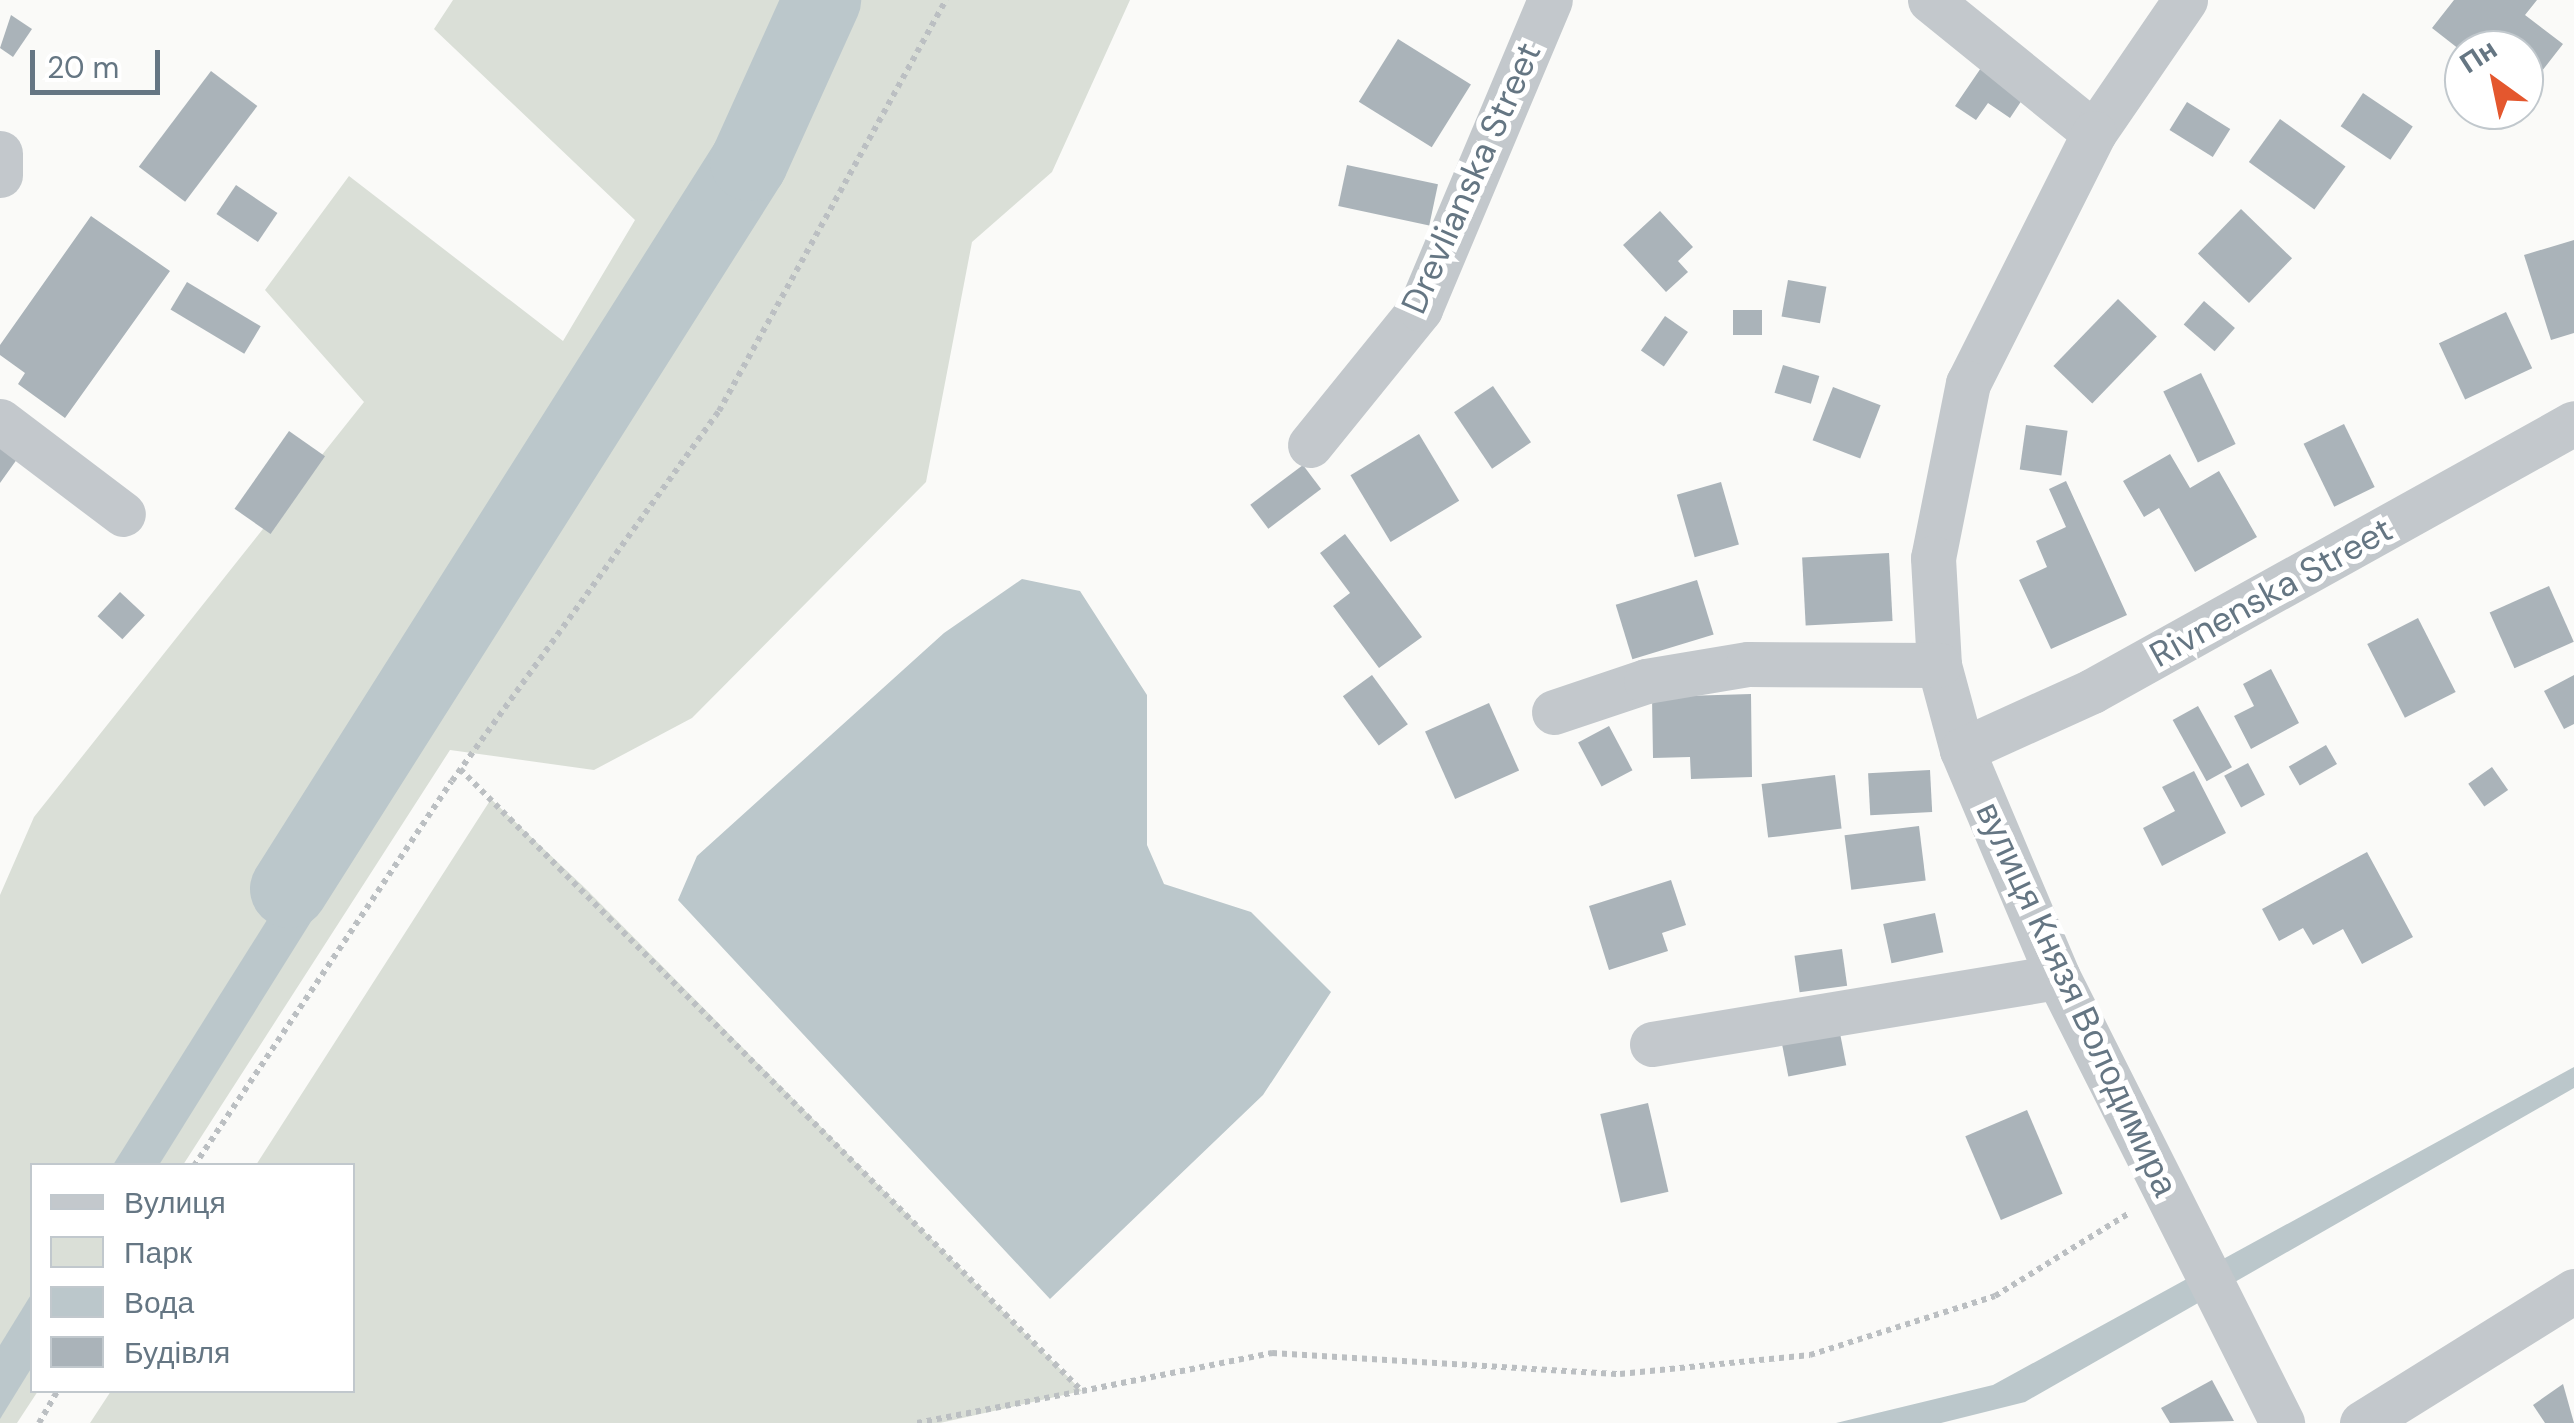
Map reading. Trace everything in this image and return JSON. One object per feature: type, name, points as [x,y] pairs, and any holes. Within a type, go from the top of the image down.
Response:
[{"type":"street","name":"Drevlianska Street","points":[[1310,444],[1420,309],[1550,0]]},
{"type":"street","points":[[1930,0],[2094,133]]},
{"type":"street","name":"вулиця Князя Володимира","points":[[2185,0],[2094,133],[1968,383],[1933,558],[1940,666],[1962,750],[2058,977],[2282,1423]]},
{"type":"street","points":[[0,153],[0,174]]},
{"type":"street","points":[[0,420],[123,514]]},
{"type":"street","name":"Rivnenska Street","points":[[1962,750],[2092,691],[2574,423]]},
{"type":"street","points":[[1554,712],[1646,681],[1748,664],[1940,666]]},
{"type":"street","points":[[1652,1044],[2058,977]]},
{"type":"street","points":[[2362,1423],[2574,1291]]},
{"type":"path","points":[[196,1163],[460,769],[719,411],[946,0]]},
{"type":"path","points":[[460,769],[1082,1391]]},
{"type":"path","points":[[917,1423],[1272,1352],[1620,1374],[1810,1355],[1995,1296],[2174,1208]]},
{"type":"path","points":[[39,1423],[56,1393]]},
{"type":"green space","points":[[453,0],[1130,0],[1052,172],[972,242],[926,482],[692,718],[594,770],[450,750],[184,1163],[30,1163],[30,1393],[37,1393],[17,1423],[0,1423],[0,895],[34,817],[364,402],[265,290],[349,176],[563,341],[635,220],[434,29]]},
{"type":"green space","points":[[491,799],[585,888],[1082,1391],[940,1423],[90,1423],[110,1393],[355,1393],[355,1163],[257,1163]]},
{"type":"water","points":[[1022,579],[1080,591],[1147,695],[1147,845],[1164,884],[1251,912],[1331,992],[1263,1095],[1050,1299],[678,900],[697,856],[944,633]]},
{"type":"water","points":[[390,795],[160,1163],[114,1163],[343,799]]},
{"type":"water","points":[[2574,1067],[2574,1088],[2025,1402],[1941,1423],[1836,1423],[1993,1385]]},
{"type":"water","points":[[30,1296],[30,1370],[0,1419],[0,1345]]},
{"type":"building","points":[[2454,0],[2537,0],[2525,15],[2563,44],[2544,68],[2544,30],[2444,30],[2444,37],[2432,28]]},
{"type":"building","points":[[11,15],[32,29],[13,57],[0,48]]},
{"type":"building","points":[[1398,39],[1471,85],[1432,147],[1359,102]]},
{"type":"building","points":[[1983,65],[2026,94],[2010,118],[1988,103],[1976,120],[1955,106]]},
{"type":"building","points":[[211,71],[257,106],[185,202],[139,167]]},
{"type":"building","points":[[2363,93],[2413,127],[2390,160],[2341,126]]},
{"type":"building","points":[[2187,102],[2230,129],[2213,157],[2170,130]]},
{"type":"building","points":[[2280,119],[2346,167],[2314,209],[2249,162]]},
{"type":"building","points":[[1347,165],[1438,184],[1429,225],[1338,206]]},
{"type":"building","points":[[236,185],[277,213],[258,242],[216,214]]},
{"type":"building","points":[[2241,209],[2292,258],[2249,303],[2198,254]]},
{"type":"building","points":[[1660,211],[1693,247],[1678,261],[1688,272],[1666,292],[1623,245]]},
{"type":"building","points":[[91,216],[170,271],[65,418],[18,384],[25,373],[0,355],[0,345]]},
{"type":"building","points":[[2574,240],[2574,333],[2551,340],[2524,255]]},
{"type":"building","points":[[1788,280],[1826,287],[1820,323],[1782,316]]},
{"type":"building","points":[[187,282],[261,326],[244,354],[171,309]]},
{"type":"building","points":[[2118,299],[2157,337],[2092,403],[2053,366]]},
{"type":"building","points":[[2204,301],[2235,328],[2215,351],[2184,324]]},
{"type":"building","points":[[1733,310],[1762,310],[1762,335],[1733,335]]},
{"type":"building","points":[[2506,312],[2532,368],[2465,399],[2439,343]]},
{"type":"building","points":[[1665,316],[1688,332],[1664,366],[1641,350]]},
{"type":"building","points":[[1783,365],[1819,376],[1811,404],[1775,393]]},
{"type":"building","points":[[2201,373],[2236,444],[2198,462],[2163,391]]},
{"type":"building","points":[[1493,386],[1531,442],[1492,469],[1454,412]]},
{"type":"building","points":[[1833,387],[1881,405],[1860,458],[1813,440]]},
{"type":"building","points":[[2344,424],[2375,487],[2334,507],[2304,444]]},
{"type":"building","points":[[2026,425],[2068,431],[2061,475],[2020,470]]},
{"type":"building","points":[[0,429],[25,448],[0,483]]},
{"type":"building","points":[[289,431],[325,456],[271,534],[235,509]]},
{"type":"building","points":[[1419,434],[1459,501],[1391,542],[1350,475]]},
{"type":"building","points":[[2170,454],[2190,488],[2219,471],[2257,537],[2195,572],[2159,508],[2144,517],[2123,481]]},
{"type":"building","points":[[1303,465],[1321,489],[1268,529],[1250,505]]},
{"type":"building","points":[[2066,481],[2127,615],[2051,649],[2019,580],[2047,567],[2036,541],[2066,527],[2049,489]]},
{"type":"building","points":[[1721,482],[1739,544],[1695,557],[1677,495]]},
{"type":"building","points":[[1345,534],[1422,637],[1379,668],[1333,606],[1350,593],[1320,553]]},
{"type":"building","points":[[1889,553],[1893,621],[1806,625],[1802,558]]},
{"type":"building","points":[[1697,580],[1714,635],[1632,659],[1616,605]]},
{"type":"building","points":[[2549,586],[2574,642],[2514,668],[2490,612]]},
{"type":"building","points":[[120,592],[145,615],[122,639],[97,616]]},
{"type":"building","points":[[2418,618],[2456,692],[2405,718],[2367,644]]},
{"type":"building","points":[[2271,669],[2299,723],[2251,749],[2234,716],[2254,706],[2243,684]]},
{"type":"building","points":[[1372,675],[1408,724],[1379,746],[1343,696]]},
{"type":"building","points":[[2574,675],[2574,724],[2564,729],[2544,691]]},
{"type":"building","points":[[1751,694],[1752,777],[1691,779],[1690,757],[1653,758],[1652,697]]},
{"type":"building","points":[[1489,703],[1519,771],[1455,799],[1425,731]]},
{"type":"building","points":[[2198,706],[2232,767],[2207,781],[2173,720]]},
{"type":"building","points":[[1609,726],[1632,770],[1602,787],[1578,742]]},
{"type":"building","points":[[2326,745],[2337,764],[2300,786],[2289,766]]},
{"type":"building","points":[[2248,763],[2265,795],[2241,807],[2224,776]]},
{"type":"building","points":[[2492,767],[2508,790],[2484,807],[2468,784]]},
{"type":"building","points":[[1930,770],[1932,812],[1870,815],[1868,773]]},
{"type":"building","points":[[2194,771],[2226,833],[2162,866],[2143,828],[2175,811],[2162,787]]},
{"type":"building","points":[[1835,775],[1842,829],[1768,838],[1762,784]]},
{"type":"building","points":[[1919,826],[1926,881],[1851,890],[1845,835]]},
{"type":"building","points":[[2367,852],[2413,937],[2362,964],[2343,929],[2313,945],[2303,928],[2279,941],[2262,909]]},
{"type":"building","points":[[1671,880],[1686,925],[1662,933],[1668,951],[1609,970],[1589,906]]},
{"type":"building","points":[[1935,913],[1943,952],[1891,963],[1883,924]]},
{"type":"building","points":[[1842,949],[1847,986],[1800,992],[1794,956]]},
{"type":"building","points":[[1839,1028],[1846,1065],[1788,1077],[1781,1039]]},
{"type":"building","points":[[1648,1103],[1668,1192],[1621,1203],[1600,1114]]},
{"type":"building","points":[[2027,1110],[2063,1194],[2001,1220],[1965,1136]]},
{"type":"building","points":[[2212,1380],[2234,1421],[2170,1423],[2161,1408]]},
{"type":"building","points":[[2563,1384],[2574,1423],[2545,1423],[2533,1405]]},
{"type":"waterway","points":[[289,889],[749,162],[822,0]]}]
